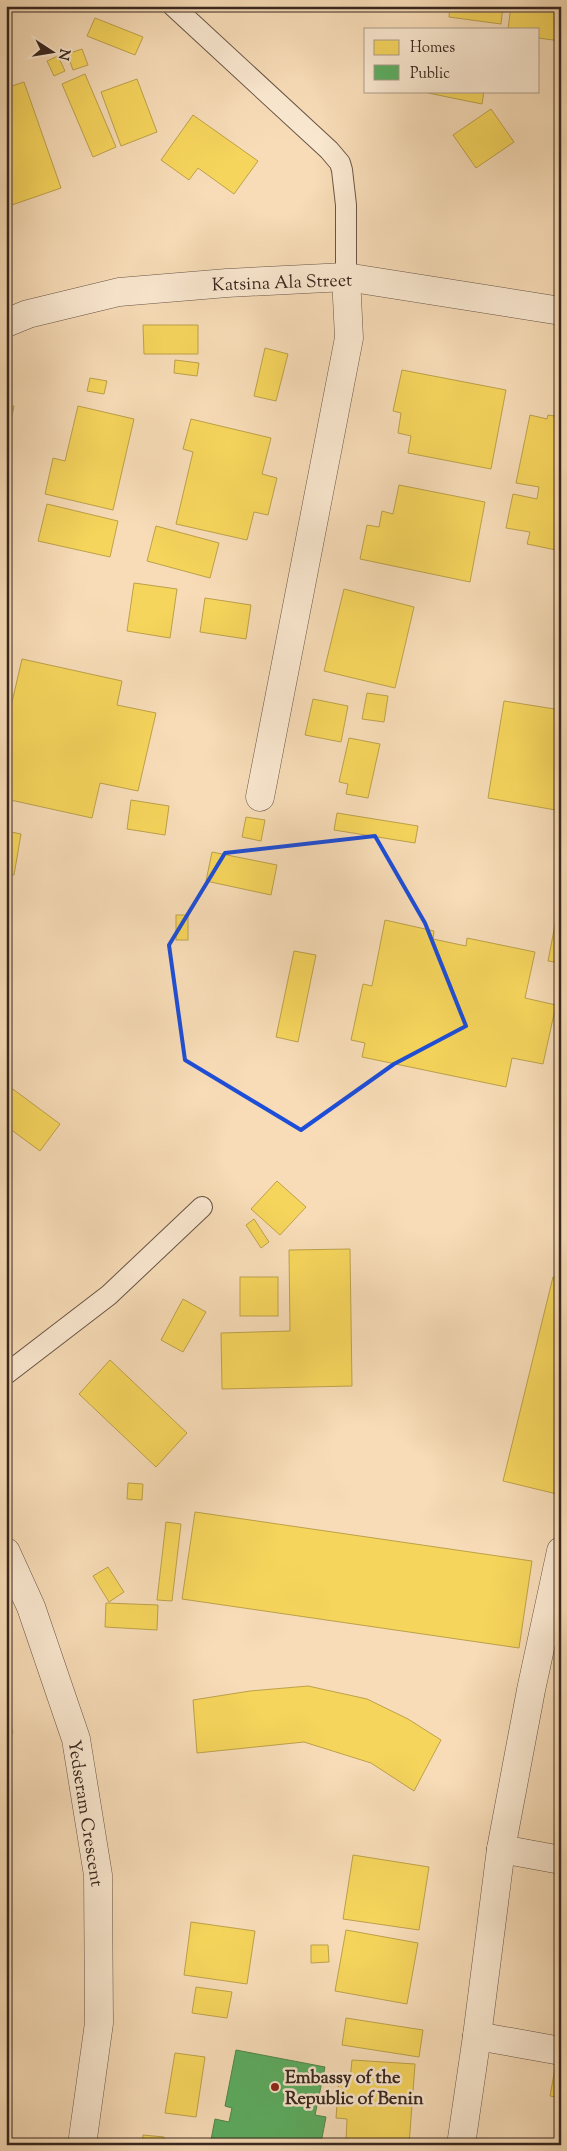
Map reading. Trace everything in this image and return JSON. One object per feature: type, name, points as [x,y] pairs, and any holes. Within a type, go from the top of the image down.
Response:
[{"type":"street","name":"Katsina Ala Street","points":[[6,324],[28,314],[119,292],[227,283],[346,277],[561,311]]},
{"type":"street","points":[[260,797],[349,338],[346,277]]},
{"type":"street","points":[[461,2145],[501,1849],[531,1690],[561,1551]]},
{"type":"street","name":"Yedseram Crescent","points":[[6,1552],[32,1607],[76,1739],[98,1875],[99,2023],[82,2145]]},
{"type":"street","points":[[501,1849],[561,1860]]},
{"type":"street","points":[[477,2036],[561,2051]]},
{"type":"lane","points":[[173,6],[330,150],[340,163],[346,205],[346,277]]},
{"type":"lane","points":[[6,1374],[109,1295],[202,1207]]},
{"type":"highlighted area","points":[[375,836],[425,923],[466,1026],[394,1064],[301,1130],[185,1060],[169,945],[225,853]]},
{"type":"building: Homes","points":[[450,6],[503,6],[501,24],[449,17]]},
{"type":"building: Homes","points":[[511,6],[561,6],[561,41],[540,38],[540,28],[508,28]]},
{"type":"building: Homes","points":[[95,18],[143,37],[135,55],[87,36]]},
{"type":"building: Homes","points":[[82,49],[88,65],[73,70],[67,54]]},
{"type":"building: Homes","points":[[58,56],[65,71],[54,76],[47,61]]},
{"type":"building: Homes","points":[[85,74],[116,147],[93,157],[62,84]]},
{"type":"building: Homes","points":[[137,79],[157,132],[121,146],[101,92]]},
{"type":"building: Homes","points":[[24,82],[61,188],[6,207],[6,88]]},
{"type":"building: Homes","points":[[428,92],[484,92],[482,104]]},
{"type":"building: Homes","points":[[491,109],[514,142],[476,168],[453,135]]},
{"type":"building: Homes","points":[[193,115],[258,161],[234,194],[198,168],[189,180],[161,160]]},
{"type":"building: Homes","points":[[143,325],[198,325],[198,354],[144,354]]},
{"type":"building: Homes","points":[[265,348],[288,354],[276,401],[254,396]]},
{"type":"building: Homes","points":[[175,360],[199,363],[197,376],[174,373]]},
{"type":"building: Homes","points":[[402,370],[506,390],[491,469],[408,453],[411,436],[398,433],[401,413],[393,411]]},
{"type":"building: Homes","points":[[90,378],[107,381],[104,394],[87,391]]},
{"type":"building: Homes","points":[[6,405],[14,406],[6,447]]},
{"type":"building: Homes","points":[[78,406],[134,419],[113,510],[45,494],[53,458],[65,461]]},
{"type":"building: Homes","points":[[530,415],[547,419],[548,415],[561,417],[561,551],[527,544],[530,532],[506,528],[513,494],[537,499],[539,487],[516,483]]},
{"type":"building: Homes","points":[[191,419],[271,438],[262,474],[277,478],[268,515],[254,512],[247,540],[176,524],[193,452],[183,449]]},
{"type":"building: Homes","points":[[399,485],[485,502],[470,582],[360,559],[367,525],[379,527],[382,511],[393,514]]},
{"type":"building: Homes","points":[[47,504],[118,521],[110,557],[38,541]]},
{"type":"building: Homes","points":[[156,526],[219,543],[210,578],[147,561]]},
{"type":"building: Homes","points":[[134,583],[177,589],[170,638],[127,631]]},
{"type":"building: Homes","points":[[344,589],[414,607],[395,688],[324,671]]},
{"type":"building: Homes","points":[[205,598],[251,605],[246,639],[200,632]]},
{"type":"building: Homes","points":[[22,659],[122,681],[117,705],[156,713],[138,791],[100,783],[92,818],[6,799],[6,728]]},
{"type":"building: Homes","points":[[367,693],[388,696],[384,722],[362,719]]},
{"type":"building: Homes","points":[[313,699],[348,706],[341,742],[305,735]]},
{"type":"building: Homes","points":[[504,701],[561,710],[561,811],[488,798]]},
{"type":"building: Homes","points":[[349,738],[380,744],[368,798],[346,794],[348,784],[339,782]]},
{"type":"building: Homes","points":[[131,800],[169,806],[165,835],[127,829]]},
{"type":"building: Homes","points":[[337,813],[418,826],[415,843],[334,830]]},
{"type":"building: Homes","points":[[246,817],[265,820],[261,841],[242,837]]},
{"type":"building: Homes","points":[[6,831],[21,834],[14,875],[6,874]]},
{"type":"building: Homes","points":[[212,852],[277,865],[271,895],[206,881]]},
{"type":"building: Homes","points":[[561,894],[561,963],[548,961]]},
{"type":"building: Homes","points":[[176,915],[188,915],[188,940],[176,940]]},
{"type":"building: Homes","points":[[385,920],[434,931],[433,939],[466,946],[467,938],[535,952],[525,998],[556,1005],[543,1064],[512,1058],[506,1087],[362,1057],[365,1043],[351,1040],[363,984],[372,986]]},
{"type":"building: Homes","points":[[294,951],[316,955],[298,1042],[276,1037]]},
{"type":"building: Homes","points":[[6,1084],[60,1124],[40,1151],[6,1126]]},
{"type":"building: Homes","points":[[277,1181],[306,1207],[280,1235],[251,1209]]},
{"type":"building: Homes","points":[[254,1219],[269,1242],[261,1248],[246,1225]]},
{"type":"building: Homes","points":[[350,1249],[352,1386],[222,1389],[221,1333],[290,1331],[289,1250]]},
{"type":"building: Homes","points":[[240,1277],[278,1277],[278,1316],[240,1316]]},
{"type":"building: Homes","points":[[553,1277],[561,1279],[561,1495],[503,1481]]},
{"type":"building: Homes","points":[[183,1299],[206,1312],[183,1352],[161,1340]]},
{"type":"building: Homes","points":[[110,1360],[187,1433],[156,1467],[79,1394]]},
{"type":"building: Homes","points":[[128,1483],[143,1484],[142,1500],[127,1499]]},
{"type":"building: Homes","points":[[195,1512],[532,1561],[519,1648],[182,1599]]},
{"type":"building: Homes","points":[[166,1522],[181,1524],[172,1601],[157,1600]]},
{"type":"building: Homes","points":[[108,1567],[124,1592],[109,1602],[93,1576]]},
{"type":"building: Homes","points":[[106,1603],[158,1605],[157,1630],[105,1627]]},
{"type":"building: Homes","points":[[308,1686],[367,1699],[408,1719],[441,1740],[414,1791],[371,1763],[304,1742],[197,1753],[193,1700],[250,1691]]},
{"type":"building: Homes","points":[[6,1707],[13,1733],[6,1735]]},
{"type":"building: Homes","points":[[353,1855],[429,1867],[419,1930],[343,1919]]},
{"type":"building: Homes","points":[[191,1922],[255,1931],[247,1984],[184,1975]]},
{"type":"building: Homes","points":[[346,1930],[418,1943],[407,2004],[335,1991]]},
{"type":"building: Homes","points":[[311,1945],[328,1945],[329,1962],[311,1963]]},
{"type":"building: Homes","points":[[196,1987],[232,1992],[227,2018],[192,2013]]},
{"type":"building: Homes","points":[[346,2018],[423,2030],[419,2057],[342,2045]]},
{"type":"building: Homes","points":[[175,2053],[205,2057],[196,2117],[165,2113]]},
{"type":"building: Homes","points":[[352,2060],[415,2064],[409,2145],[346,2142],[347,2119],[336,2118],[339,2079],[350,2080]]},
{"type":"building: Homes","points":[[556,2063],[561,2064],[561,2098],[550,2096]]},
{"type":"building: Homes","points":[[143,2135],[164,2137],[163,2145],[142,2145]]},
{"type":"building: Public","name":"Embassy of the Republic of Benin","points":[[236,2050],[325,2067],[315,2115],[326,2117],[321,2143],[310,2142],[309,2145],[210,2145],[215,2119],[229,2122],[232,2108],[225,2106]]},
{"type":"place","name":"Embassy of the Republic of Benin","points":[[275,2087]]}]
